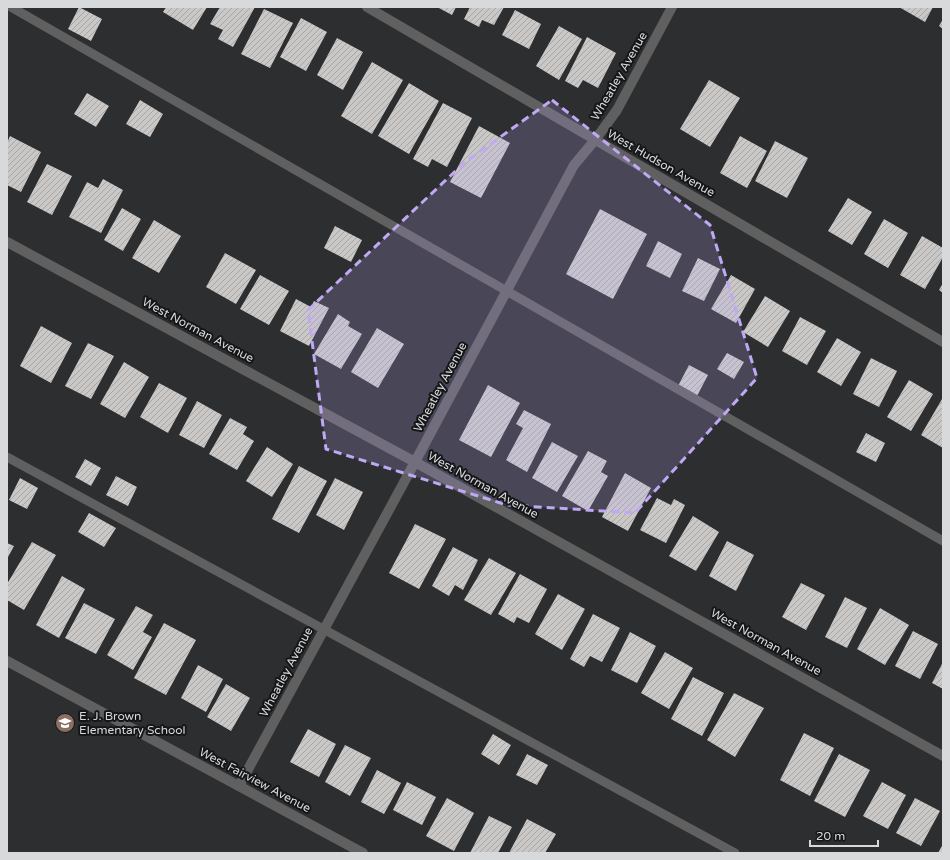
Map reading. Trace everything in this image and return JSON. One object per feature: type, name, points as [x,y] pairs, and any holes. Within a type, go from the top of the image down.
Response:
[{"type":"street","name":"West Hudson Avenue","points":[[367,7],[943,342]]},
{"type":"street","name":"Wheatley Avenue","points":[[239,786],[574,165],[617,110],[672,7]]},
{"type":"street","name":"West Norman Avenue","points":[[7,242],[415,462],[943,756]]},
{"type":"street","name":"West Fairview Avenue","points":[[7,661],[364,853]]},
{"type":"lane","points":[[11,7],[943,541]]},
{"type":"lane","points":[[7,457],[736,853]]},
{"type":"highlighted area","points":[[552,100],[710,225],[757,378],[635,513],[507,505],[326,449],[308,310],[464,163]]},
{"type":"building","points":[[79,7],[102,19],[91,41],[68,29]]},
{"type":"building","points":[[166,7],[207,7],[193,30],[163,12]]},
{"type":"building","points":[[220,7],[255,7],[233,47],[218,39],[223,30],[210,24]]},
{"type":"building","points":[[437,7],[456,7],[452,15]]},
{"type":"building","points":[[470,7],[504,7],[494,25],[482,20],[479,27],[464,19]]},
{"type":"building","points":[[899,7],[933,7],[925,22]]},
{"type":"building","points":[[264,9],[293,23],[270,68],[241,54]]},
{"type":"building","points":[[515,10],[541,24],[529,49],[502,35]]},
{"type":"building","points":[[301,18],[327,32],[306,71],[280,57]]},
{"type":"building","points":[[943,19],[943,29],[939,26]]},
{"type":"building","points":[[559,26],[582,39],[559,80],[536,66]]},
{"type":"building","points":[[587,37],[616,53],[598,88],[583,80],[578,88],[565,81]]},
{"type":"building","points":[[337,38],[363,52],[343,90],[317,75]]},
{"type":"building","points":[[372,62],[403,80],[372,134],[341,116]]},
{"type":"building","points":[[709,80],[740,98],[710,147],[680,129]]},
{"type":"building","points":[[409,83],[439,101],[409,154],[378,136]]},
{"type":"building","points":[[87,93],[109,106],[96,127],[74,114]]},
{"type":"building","points":[[140,100],[163,114],[150,137],[126,124]]},
{"type":"building","points":[[443,103],[472,118],[447,167],[432,159],[428,167],[413,159]]},
{"type":"building","points":[[479,126],[510,143],[481,198],[450,182]]},
{"type":"building","points":[[10,136],[41,152],[21,192],[7,185],[7,143]]},
{"type":"building","points":[[740,136],[767,151],[747,188],[720,173]]},
{"type":"building","points":[[775,141],[808,158],[787,198],[755,181]]},
{"type":"building","points":[[47,164],[72,176],[52,215],[27,202]]},
{"type":"building","points":[[103,179],[123,190],[101,233],[69,217],[87,182],[98,188]]},
{"type":"building","points":[[848,198],[872,212],[852,245],[828,231]]},
{"type":"building","points":[[122,208],[141,219],[123,251],[104,240]]},
{"type":"building","points":[[600,209],[647,234],[613,299],[566,274]]},
{"type":"building","points":[[884,219],[908,233],[888,268],[864,254]]},
{"type":"building","points":[[154,220],[181,236],[159,273],[132,258]]},
{"type":"building","points":[[335,226],[362,240],[351,262],[324,248]]},
{"type":"building","points":[[922,236],[943,248],[943,257],[925,289],[900,275]]},
{"type":"building","points":[[658,241],[682,254],[670,278],[646,266]]},
{"type":"building","points":[[225,253],[256,270],[236,304],[206,287]]},
{"type":"building","points":[[698,258],[720,269],[704,301],[682,291]]},
{"type":"building","points":[[260,275],[289,291],[269,325],[240,309]]},
{"type":"building","points":[[731,275],[755,289],[736,323],[711,309]]},
{"type":"building","points":[[943,283],[943,293],[939,290]]},
{"type":"building","points":[[765,296],[790,311],[768,347],[743,332]]},
{"type":"building","points":[[296,299],[311,307],[314,301],[329,308],[309,346],[280,331]]},
{"type":"building","points":[[338,314],[350,322],[348,326],[362,334],[341,369],[314,354]]},
{"type":"building","points":[[800,317],[826,331],[807,365],[782,351]]},
{"type":"building","points":[[41,326],[72,343],[51,383],[20,366]]},
{"type":"building","points":[[377,328],[404,344],[378,388],[351,372]]},
{"type":"building","points":[[837,338],[861,352],[841,386],[817,372]]},
{"type":"building","points":[[88,343],[114,356],[91,399],[65,386]]},
{"type":"building","points":[[727,353],[744,362],[734,379],[717,369]]},
{"type":"building","points":[[871,358],[897,371],[879,407],[853,394]]},
{"type":"building","points":[[124,362],[149,377],[125,418],[100,404]]},
{"type":"building","points":[[689,365],[708,375],[697,396],[678,386]]},
{"type":"building","points":[[909,380],[933,394],[911,431],[887,417]]},
{"type":"building","points":[[159,383],[187,398],[168,433],[140,417]]},
{"type":"building","points":[[488,385],[520,403],[491,457],[459,440]]},
{"type":"building","points":[[942,399],[943,400],[943,448],[921,435]]},
{"type":"building","points":[[197,401],[222,415],[204,448],[179,435]]},
{"type":"building","points":[[524,410],[551,424],[527,472],[506,460],[523,428],[516,424]]},
{"type":"building","points":[[230,418],[247,427],[243,434],[254,441],[237,470],[209,454]]},
{"type":"building","points":[[866,433],[885,443],[876,462],[856,452]]},
{"type":"building","points":[[552,442],[578,456],[557,492],[532,478]]},
{"type":"building","points":[[267,447],[293,464],[272,497],[246,481]]},
{"type":"building","points":[[588,451],[607,461],[601,472],[608,476],[588,511],[562,496]]},
{"type":"building","points":[[85,459],[101,468],[91,486],[75,477]]},
{"type":"building","points":[[299,466],[327,481],[299,533],[272,519]]},
{"type":"building","points":[[625,473],[651,488],[628,531],[602,517]]},
{"type":"building","points":[[116,476],[137,487],[128,506],[106,495]]},
{"type":"building","points":[[20,478],[38,488],[27,509],[9,500]]},
{"type":"building","points":[[335,478],[363,492],[344,530],[316,515]]},
{"type":"building","points":[[657,498],[671,505],[674,499],[685,505],[666,543],[640,530]]},
{"type":"building","points":[[89,513],[116,528],[104,547],[78,532]]},
{"type":"building","points":[[693,516],[719,532],[696,571],[669,556]]},
{"type":"building","points":[[415,524],[446,539],[419,589],[389,573]]},
{"type":"building","points":[[727,541],[754,555],[736,591],[709,576]]},
{"type":"building","points":[[32,542],[56,555],[24,610],[7,600],[7,584]]},
{"type":"building","points":[[7,543],[14,546],[7,559]]},
{"type":"building","points":[[453,547],[478,560],[463,590],[455,585],[449,596],[432,586]]},
{"type":"building","points":[[489,558],[516,573],[491,615],[464,600]]},
{"type":"building","points":[[520,574],[547,589],[529,623],[517,617],[514,623],[498,614]]},
{"type":"building","points":[[62,576],[85,589],[59,638],[36,625]]},
{"type":"building","points":[[801,583],[825,595],[806,630],[782,617]]},
{"type":"building","points":[[558,594],[585,609],[562,650],[535,634]]},
{"type":"building","points":[[845,597],[867,608],[847,648],[825,637]]},
{"type":"building","points":[[84,603],[115,619],[96,654],[65,638]]},
{"type":"building","points":[[136,606],[153,615],[143,632],[152,637],[133,670],[107,655]]},
{"type":"building","points":[[880,608],[909,625],[885,665],[857,649]]},
{"type":"building","points":[[593,614],[620,628],[602,662],[590,656],[584,667],[570,659]]},
{"type":"building","points":[[164,623],[196,640],[166,695],[134,678]]},
{"type":"building","points":[[913,631],[938,644],[920,679],[895,666]]},
{"type":"building","points":[[630,632],[656,646],[637,683],[611,670]]},
{"type":"building","points":[[665,652],[693,668],[669,709],[641,693]]},
{"type":"building","points":[[943,662],[943,689],[932,683]]},
{"type":"building","points":[[198,665],[223,679],[206,712],[181,698]]},
{"type":"building","points":[[693,677],[724,693],[702,736],[671,719]]},
{"type":"building","points":[[226,684],[250,698],[231,731],[207,717]]},
{"type":"building","points":[[734,693],[764,708],[735,757],[707,740]]},
{"type":"building","points":[[308,729],[336,744],[319,777],[290,762]]},
{"type":"building","points":[[804,733],[834,748],[810,796],[780,780]]},
{"type":"building","points":[[493,734],[511,745],[499,765],[481,754]]},
{"type":"building","points":[[345,745],[371,758],[350,796],[325,782]]},
{"type":"building","points":[[527,754],[548,765],[537,785],[516,775]]},
{"type":"building","points":[[839,754],[870,770],[845,817],[814,801]]},
{"type":"building","points":[[377,770],[401,783],[384,814],[361,802]]},
{"type":"building","points":[[407,782],[436,797],[422,825],[393,810]]},
{"type":"building","points":[[882,782],[906,795],[888,829],[863,816]]},
{"type":"building","points":[[447,798],[474,813],[454,851],[426,836]]},
{"type":"building","points":[[915,798],[940,811],[921,846],[896,833]]},
{"type":"building","points":[[489,816],[512,827],[498,853],[470,853]]},
{"type":"building","points":[[527,819],[556,834],[545,853],[509,853]]},
{"type":"building","points":[[943,844],[943,853],[938,853]]},
{"type":"place","name":"E. J. Brown Elementary School","points":[[65,723]]}]
